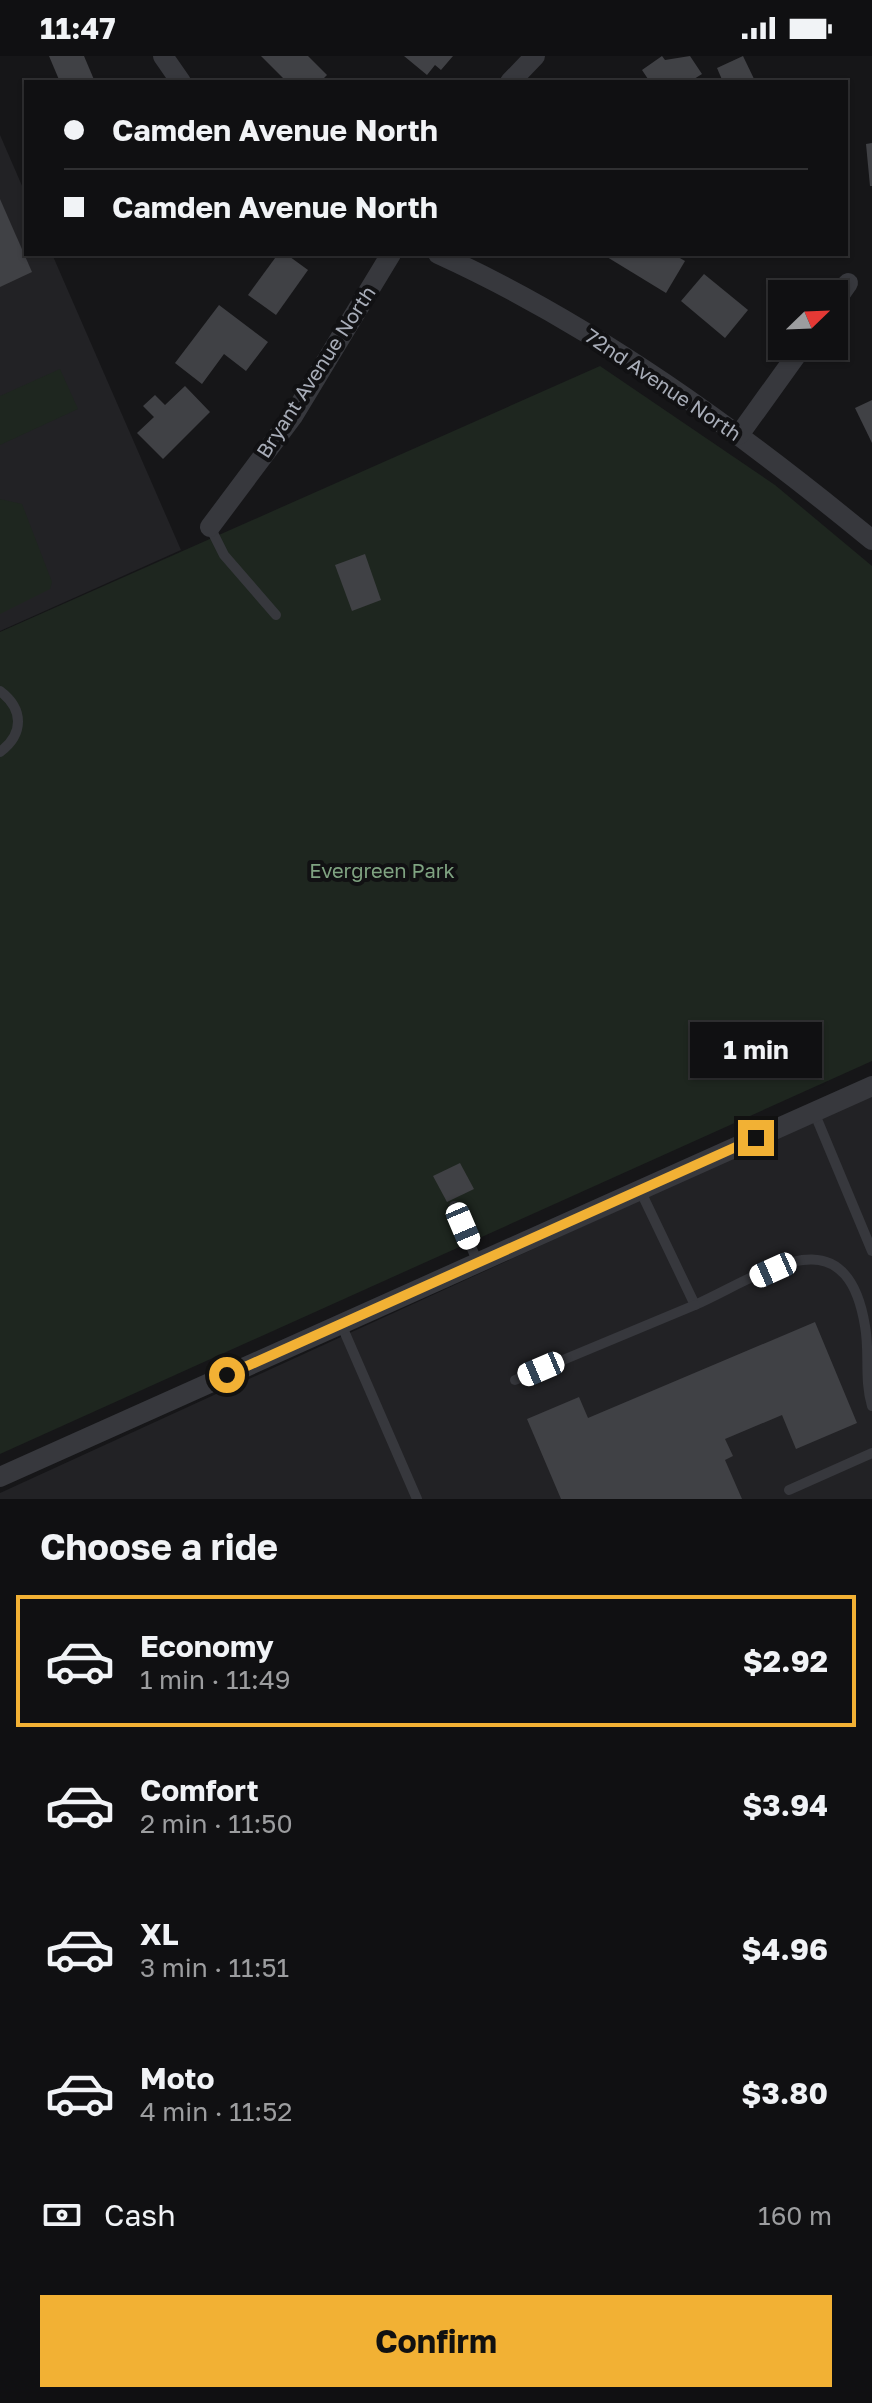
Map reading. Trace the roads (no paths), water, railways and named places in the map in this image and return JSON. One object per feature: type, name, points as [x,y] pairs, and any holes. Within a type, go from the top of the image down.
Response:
[{"type":"street","points":[[163,56],[180,80]]},
{"type":"street","points":[[512,80],[535,56]]},
{"type":"street","name":"Bryant Avenue North","points":[[210,527],[293,416],[390,256]]},
{"type":"street","name":"72nd Avenue North","points":[[442,256],[535,303],[618,352],[739,435],[872,540]]},
{"type":"street","points":[[739,435],[793,360]]},
{"type":"street","points":[[0,1477],[872,1086]]},
{"type":"lane","points":[[210,527],[224,555],[276,615]]},
{"type":"lane","points":[[0,691],[13,703],[19,716],[18,731],[10,745],[0,752]]},
{"type":"lane","points":[[814,1112],[872,1251]]},
{"type":"lane","points":[[640,1190],[695,1305]]},
{"type":"lane","points":[[454,1206],[478,1263]]},
{"type":"lane","points":[[515,1380],[799,1258],[818,1257],[833,1263],[849,1280],[865,1325],[872,1406]]},
{"type":"lane","points":[[341,1324],[417,1499]]},
{"type":"lane","points":[[789,1490],[872,1453]]},
{"type":"park label","name":"Evergreen Park","points":[[382,871]]}]
